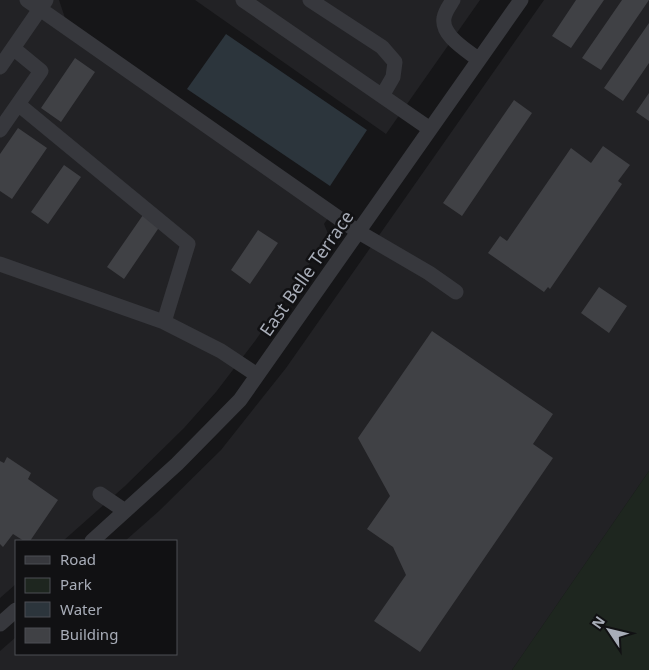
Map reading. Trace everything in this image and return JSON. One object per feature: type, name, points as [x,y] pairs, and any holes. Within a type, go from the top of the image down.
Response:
[{"type":"street","points":[[27,0],[43,4],[357,231],[429,273],[456,292]]},
{"type":"street","points":[[243,0],[262,5],[382,96],[430,129]]},
{"type":"street","points":[[310,0],[382,47],[394,62],[393,77],[382,96]]},
{"type":"street","points":[[453,0],[446,10],[444,27],[455,41],[479,60]]},
{"type":"street","name":"East Belle Terrace","points":[[93,540],[177,464],[240,400],[521,0]]},
{"type":"street","points":[[0,67],[43,4]]},
{"type":"street","points":[[0,130],[41,71],[13,48]]},
{"type":"street","points":[[18,104],[188,244],[164,322]]},
{"type":"street","points":[[0,264],[164,322],[221,351],[257,375]]},
{"type":"street","points":[[100,494],[125,511]]},
{"type":"street","points":[[0,624],[15,611]]},
{"type":"shaded area","points":[[0,0],[59,0],[66,21],[335,208],[324,224],[329,236],[255,341],[216,392],[184,428],[125,486],[64,540],[15,540],[15,585],[0,598]]},
{"type":"shaded area","points":[[195,0],[480,0],[386,134]]},
{"type":"shaded area","points":[[544,0],[649,0],[649,471],[512,670],[0,670],[0,651],[15,638],[15,655],[178,655],[178,540],[126,540],[159,511],[221,450],[286,368]]},
{"type":"green space","points":[[649,471],[649,670],[512,670]]},
{"type":"water","points":[[226,34],[367,130],[330,186],[187,89]]},
{"type":"building","points":[[576,0],[604,0],[571,48],[552,36]]},
{"type":"building","points":[[622,0],[649,0],[601,70],[582,58]]},
{"type":"building","points":[[649,23],[649,63],[623,101],[604,88]]},
{"type":"building","points":[[75,58],[95,72],[61,122],[41,108]]},
{"type":"building","points":[[649,93],[649,121],[636,112]]},
{"type":"building","points":[[514,100],[532,113],[462,216],[443,203]]},
{"type":"building","points":[[18,128],[47,148],[12,199],[0,191],[0,154]]},
{"type":"building","points":[[603,146],[630,165],[618,181],[622,184],[550,289],[548,287],[544,292],[488,253],[500,236],[507,241],[571,148],[591,163]]},
{"type":"building","points":[[64,165],[81,177],[48,224],[31,212]]},
{"type":"building","points":[[143,215],[160,226],[124,279],[107,267]]},
{"type":"building","points":[[258,230],[278,243],[250,284],[231,270]]},
{"type":"building","points":[[599,287],[627,306],[609,333],[581,313]]},
{"type":"building","points":[[432,331],[553,414],[533,444],[553,458],[420,652],[374,621],[406,575],[393,547],[367,529],[390,496],[358,438]]},
{"type":"building","points":[[7,457],[31,473],[28,479],[58,500],[31,540],[22,540],[13,534],[3,547],[0,544],[0,461],[4,463]]}]
